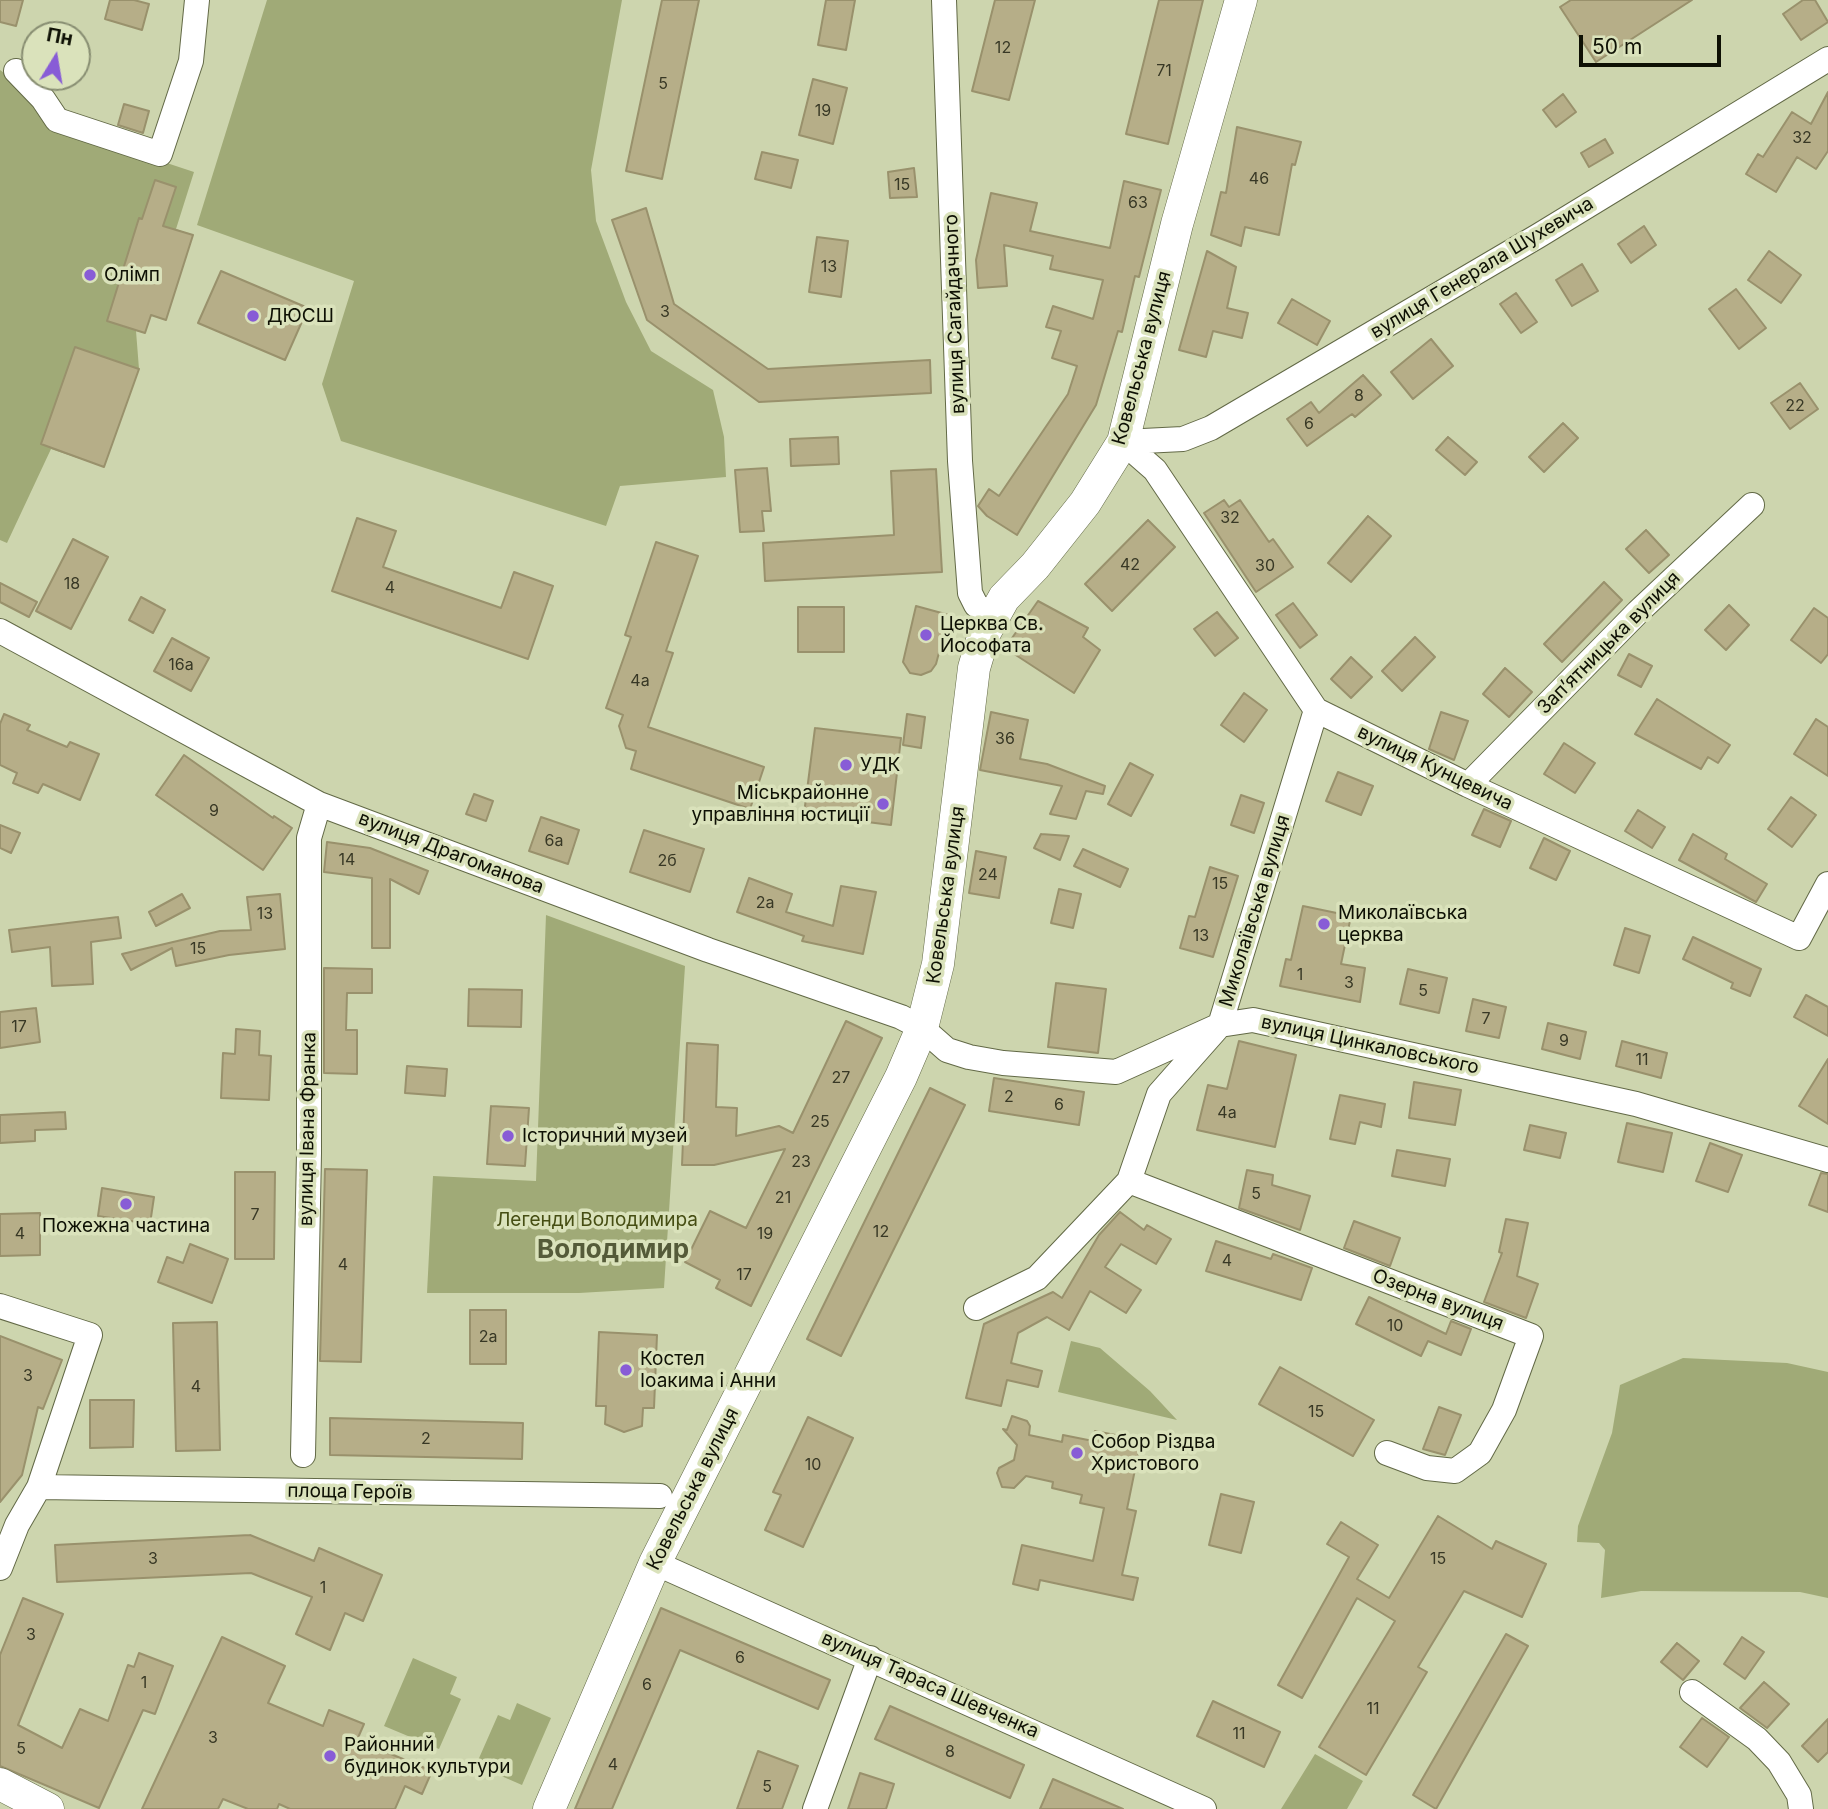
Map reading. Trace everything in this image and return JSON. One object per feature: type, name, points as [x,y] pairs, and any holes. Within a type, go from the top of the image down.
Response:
[{"type":"main road","name":"Ковельська вулиця","points":[[549,1809],[655,1563],[901,1077],[922,1028],[939,964],[974,668],[984,634],[1004,598],[1035,566],[1085,503],[1124,442],[1177,224],[1241,0]]},
{"type":"main road","points":[[0,1784],[48,1809]]},
{"type":"street","points":[[16,71],[43,99],[57,120],[160,154],[191,61],[197,0]]},
{"type":"street","name":"вулиця Сагайдачного","points":[[944,0],[960,461],[970,593],[975,605],[994,617]]},
{"type":"street","name":"вулиця Генерала Шухевича","points":[[1124,442],[1184,439],[1211,428],[1538,236],[1828,59]]},
{"type":"street","points":[[1124,442],[1155,470],[1315,710]]},
{"type":"street","name":"Запʼятницька вулиця","points":[[1468,785],[1638,611],[1752,505]]},
{"type":"street","name":"вулиця Драгоманова","points":[[0,631],[319,804],[708,950],[901,1017],[922,1028]]},
{"type":"street","name":"вулиця Кунцевича","points":[[1315,710],[1468,785],[1799,938],[1828,884]]},
{"type":"street","name":"Миколаївська вулиця","points":[[976,1308],[1037,1278],[1129,1181],[1159,1094],[1220,1025],[1315,710]]},
{"type":"street","name":"вулиця Івана Франка","points":[[303,1455],[309,1141],[309,838],[319,804]]},
{"type":"street","name":"вулиця Цинкаловського","points":[[922,1028],[947,1049],[969,1057],[1003,1063],[1116,1072],[1220,1025],[1253,1020],[1636,1104],[1828,1160]]},
{"type":"street","points":[[1116,1072],[1159,1094]]},
{"type":"street","name":"Озерна вулиця","points":[[1129,1181],[1531,1336],[1504,1410],[1480,1453],[1455,1471],[1427,1468],[1387,1453]]},
{"type":"street","points":[[0,1306],[90,1335],[40,1487],[9,1527],[0,1568]]},
{"type":"street","name":"площа Героїв","points":[[40,1487],[660,1496]]},
{"type":"street","name":"вулиця Тараса Шевченка","points":[[655,1563],[1204,1809]]},
{"type":"street","points":[[815,1809],[870,1658]]},
{"type":"street","points":[[1692,1692],[1756,1739],[1779,1762],[1799,1795],[1801,1809]]},
{"type":"green space","points":[[267,0],[622,0],[591,170],[596,221],[626,302],[651,351],[713,390],[724,437],[726,477],[620,486],[606,526],[341,441],[322,384],[354,281],[197,225]]},
{"type":"green space","name":"Олімп","points":[[0,70],[14,80],[52,125],[194,172],[176,229],[193,235],[166,320],[151,315],[145,333],[136,331],[139,369],[104,467],[51,449],[7,543],[0,540]]},
{"type":"green space","name":"Легенди Володимира","points":[[546,915],[685,966],[664,1288],[579,1293],[427,1293],[433,1176],[536,1181]]},
{"type":"green space","points":[[1071,1341],[1100,1348],[1150,1391],[1177,1420],[1058,1392]]},
{"type":"green space","points":[[1683,1358],[1787,1363],[1828,1372],[1828,1598],[1800,1592],[1641,1591],[1601,1598],[1605,1550],[1599,1543],[1577,1542],[1578,1526],[1612,1433],[1620,1385]]},
{"type":"green space","points":[[413,1658],[457,1677],[450,1694],[461,1699],[439,1749],[384,1726]]},
{"type":"green space","points":[[517,1703],[551,1718],[522,1785],[476,1765],[498,1715],[510,1720]]},
{"type":"green space","points":[[1315,1754],[1363,1781],[1347,1809],[1281,1809]]},
{"type":"building","points":[[0,0],[23,0],[16,26],[0,22]]},
{"type":"building","points":[[110,0],[134,0],[149,4],[142,30],[105,19]]},
{"type":"building","points":[[662,0],[699,0],[662,179],[626,171]]},
{"type":"building","points":[[826,0],[855,0],[846,50],[818,45]]},
{"type":"building","points":[[995,0],[1035,0],[1009,100],[972,91]]},
{"type":"building","points":[[1159,0],[1203,0],[1168,144],[1126,134]]},
{"type":"building","points":[[1571,0],[1692,0],[1596,62],[1560,7]]},
{"type":"building","points":[[1803,0],[1815,0],[1828,22],[1801,40],[1783,14]]},
{"type":"building","points":[[813,79],[847,88],[833,144],[799,135]]},
{"type":"building","points":[[1828,92],[1828,151],[1816,169],[1797,157],[1776,192],[1746,174],[1758,154],[1763,157],[1792,112],[1811,124]]},
{"type":"building","points":[[1563,94],[1576,112],[1556,127],[1543,110]]},
{"type":"building","points":[[124,104],[149,111],[143,133],[118,125]]},
{"type":"building","points":[[1237,127],[1301,142],[1295,165],[1292,164],[1279,235],[1245,227],[1241,246],[1211,235],[1221,192],[1226,193]]},
{"type":"building","points":[[1605,139],[1613,153],[1589,167],[1581,153]]},
{"type":"building","points":[[762,152],[798,160],[791,188],[755,179]]},
{"type":"building","points":[[914,168],[917,197],[890,198],[888,172]]},
{"type":"building","points":[[155,180],[176,187],[163,226],[193,235],[166,320],[151,315],[145,333],[107,321],[139,218],[142,219]]},
{"type":"building","points":[[1124,181],[1161,190],[1139,277],[1135,276],[1122,332],[1118,331],[1096,405],[1017,535],[987,516],[978,506],[989,489],[999,496],[1068,394],[1077,366],[1052,358],[1061,331],[1046,327],[1053,306],[1093,319],[1103,280],[1050,269],[1053,256],[1004,245],[1007,286],[978,288],[976,260],[991,193],[1037,203],[1030,231],[1110,248]]},
{"type":"building","points":[[646,208],[674,304],[768,369],[930,360],[931,393],[759,402],[647,320],[612,220]]},
{"type":"building","points":[[1644,226],[1656,245],[1631,263],[1618,244]]},
{"type":"building","points":[[817,237],[848,241],[841,297],[809,292]]},
{"type":"building","points":[[1207,251],[1236,267],[1227,308],[1248,313],[1242,338],[1213,331],[1206,357],[1179,350]]},
{"type":"building","points":[[1769,251],[1801,275],[1781,303],[1748,280]]},
{"type":"building","points":[[1582,264],[1598,291],[1572,306],[1556,280]]},
{"type":"building","name":"ДЮСШ","points":[[221,271],[308,308],[285,360],[198,323]]},
{"type":"building","points":[[1736,289],[1766,328],[1739,349],[1709,309]]},
{"type":"building","points":[[1516,293],[1537,322],[1521,333],[1500,304]]},
{"type":"building","points":[[1292,299],[1330,321],[1317,345],[1278,323]]},
{"type":"building","points":[[1431,339],[1453,366],[1413,399],[1391,372]]},
{"type":"building","points":[[75,347],[139,369],[104,467],[41,444]]},
{"type":"building","points":[[1363,375],[1381,395],[1355,417],[1352,414],[1307,446],[1287,419],[1311,402],[1319,413]]},
{"type":"building","points":[[1800,383],[1818,409],[1790,429],[1771,403]]},
{"type":"building","points":[[1563,423],[1578,438],[1544,472],[1529,457]]},
{"type":"building","points":[[838,437],[839,464],[791,466],[790,439]]},
{"type":"building","points":[[1448,437],[1477,462],[1465,475],[1436,450]]},
{"type":"building","points":[[767,468],[771,511],[762,511],[764,531],[740,532],[735,470]]},
{"type":"building","points":[[936,469],[942,572],[765,581],[763,543],[894,535],[891,471]]},
{"type":"building","points":[[1224,500],[1229,507],[1240,500],[1269,542],[1273,539],[1293,567],[1256,592],[1204,513]]},
{"type":"building","points":[[1368,516],[1391,536],[1351,582],[1328,563]]},
{"type":"building","points":[[357,518],[396,531],[383,567],[501,608],[514,572],[553,586],[528,659],[332,591]]},
{"type":"building","points":[[1148,520],[1175,547],[1112,611],[1085,584]]},
{"type":"building","points":[[1646,530],[1669,555],[1649,573],[1626,549]]},
{"type":"building","points":[[73,539],[108,557],[71,629],[36,611]]},
{"type":"building","points":[[656,542],[698,556],[666,651],[673,653],[648,727],[764,767],[750,809],[631,769],[636,751],[626,748],[619,726],[623,715],[606,708],[631,637],[625,635]]},
{"type":"building","points":[[1604,582],[1622,600],[1562,662],[1544,644]]},
{"type":"building","points":[[0,583],[37,602],[29,617],[0,602]]},
{"type":"building","points":[[141,597],[165,610],[153,633],[129,620]]},
{"type":"building","points":[[1038,601],[1088,628],[1083,637],[1100,650],[1074,693],[1005,648]]},
{"type":"building","points":[[1293,603],[1317,635],[1300,648],[1276,615]]},
{"type":"building","points":[[1729,605],[1749,625],[1726,650],[1705,630]]},
{"type":"building","name":"Церква Св. Йософата","points":[[916,606],[949,615],[936,664],[931,671],[921,675],[910,673],[903,662]]},
{"type":"building","points":[[798,607],[844,607],[844,652],[798,652]]},
{"type":"building","points":[[1814,608],[1828,618],[1828,654],[1821,663],[1791,640]]},
{"type":"building","points":[[1217,612],[1238,638],[1215,656],[1194,629]]},
{"type":"building","points":[[1415,637],[1435,657],[1402,691],[1382,671]]},
{"type":"building","points":[[172,638],[209,658],[191,691],[154,671]]},
{"type":"building","points":[[1629,654],[1652,666],[1641,687],[1618,675]]},
{"type":"building","points":[[1351,657],[1372,677],[1351,698],[1331,679]]},
{"type":"building","points":[[1505,668],[1532,692],[1509,717],[1483,694]]},
{"type":"building","points":[[1244,693],[1267,710],[1244,742],[1221,725]]},
{"type":"building","points":[[1657,699],[1730,745],[1718,763],[1708,757],[1701,769],[1635,734]]},
{"type":"building","points":[[991,712],[1028,720],[1020,759],[1047,764],[1105,786],[1103,794],[1086,791],[1076,819],[1050,814],[1062,786],[980,770]]},
{"type":"building","points":[[1441,712],[1468,721],[1454,760],[1429,749]]},
{"type":"building","points":[[4,714],[30,725],[27,730],[67,747],[70,742],[99,754],[80,800],[43,784],[38,793],[13,783],[17,773],[0,765],[0,724]]},
{"type":"building","points":[[907,714],[925,717],[921,748],[903,745]]},
{"type":"building","points":[[1816,719],[1828,727],[1828,776],[1794,754]]},
{"type":"building","points":[[815,728],[901,738],[891,825],[804,814]]},
{"type":"building","points":[[1564,743],[1595,763],[1575,793],[1544,774]]},
{"type":"building","points":[[184,755],[273,818],[274,816],[292,828],[263,870],[156,795]]},
{"type":"building","points":[[1130,763],[1153,775],[1131,816],[1108,804]]},
{"type":"building","points":[[1338,772],[1373,786],[1361,815],[1326,801]]},
{"type":"building","points":[[474,794],[493,801],[486,821],[466,814]]},
{"type":"building","points":[[1241,795],[1264,803],[1254,833],[1231,825]]},
{"type":"building","points":[[1791,797],[1816,815],[1792,847],[1768,829]]},
{"type":"building","points":[[1484,809],[1511,821],[1500,847],[1472,835]]},
{"type":"building","points":[[1638,810],[1665,827],[1652,848],[1625,831]]},
{"type":"building","points":[[541,817],[579,830],[568,864],[529,851]]},
{"type":"building","points":[[0,825],[20,833],[11,853],[0,848]]},
{"type":"building","points":[[644,830],[704,849],[690,892],[630,872]]},
{"type":"building","points":[[1041,834],[1069,836],[1060,860],[1034,848]]},
{"type":"building","points":[[1693,834],[1727,854],[1725,859],[1767,884],[1756,902],[1679,860]]},
{"type":"building","points":[[1544,838],[1570,851],[1556,880],[1530,868]]},
{"type":"building","points":[[327,842],[370,848],[428,871],[419,894],[390,879],[390,948],[372,948],[372,878],[324,872]]},
{"type":"building","points":[[1083,849],[1128,869],[1120,887],[1074,866]]},
{"type":"building","points":[[976,851],[1006,857],[999,898],[969,893]]},
{"type":"building","points":[[1210,867],[1238,876],[1213,957],[1180,948],[1189,916],[1195,917]]},
{"type":"building","points":[[749,878],[792,894],[786,912],[833,926],[841,886],[876,892],[863,954],[802,941],[804,936],[737,912]]},
{"type":"building","points":[[1059,889],[1081,894],[1073,928],[1051,923]]},
{"type":"building","points":[[182,894],[190,908],[156,926],[149,912]]},
{"type":"building","points":[[280,894],[285,949],[229,955],[176,966],[172,948],[131,970],[122,954],[220,931],[251,930],[247,897]]},
{"type":"building","points":[[1303,906],[1351,916],[1341,964],[1365,968],[1360,1002],[1280,986],[1286,959],[1291,960]]},
{"type":"building","points":[[118,917],[121,938],[91,942],[93,984],[52,986],[50,947],[12,952],[9,930]]},
{"type":"building","points":[[1625,928],[1650,936],[1639,973],[1614,965]]},
{"type":"building","points":[[1693,937],[1761,969],[1750,996],[1731,988],[1733,983],[1683,959]]},
{"type":"building","points":[[324,968],[372,969],[372,993],[347,993],[346,1030],[357,1030],[357,1074],[324,1073]]},
{"type":"building","points":[[1408,969],[1447,978],[1439,1013],[1400,1004]]},
{"type":"building","points":[[1056,983],[1106,989],[1098,1053],[1048,1047]]},
{"type":"building","points":[[469,989],[522,990],[521,1027],[468,1026]]},
{"type":"building","points":[[1806,995],[1828,1007],[1828,1036],[1794,1017]]},
{"type":"building","points":[[1473,999],[1506,1007],[1499,1038],[1466,1031]]},
{"type":"building","points":[[36,1008],[40,1042],[0,1048],[0,1012]]},
{"type":"building","points":[[846,1021],[882,1038],[751,1306],[716,1288],[720,1280],[685,1262],[710,1211],[746,1228],[785,1149],[714,1165],[682,1165],[687,1043],[718,1045],[716,1107],[737,1108],[736,1136],[779,1126],[793,1133]]},
{"type":"building","points":[[1548,1023],[1586,1032],[1580,1059],[1542,1049]]},
{"type":"building","points":[[236,1029],[260,1031],[259,1055],[271,1056],[269,1100],[221,1098],[223,1053],[235,1054]]},
{"type":"building","points":[[1239,1041],[1296,1055],[1275,1147],[1197,1130],[1208,1085],[1227,1089]]},
{"type":"building","points":[[1622,1041],[1667,1053],[1661,1078],[1616,1066]]},
{"type":"building","points":[[1828,1059],[1828,1124],[1799,1106]]},
{"type":"building","points":[[407,1066],[447,1069],[445,1096],[405,1093]]},
{"type":"building","points":[[994,1078],[1084,1092],[1079,1125],[989,1111]]},
{"type":"building","points":[[1414,1082],[1461,1090],[1455,1125],[1409,1118]]},
{"type":"building","points":[[930,1088],[965,1105],[841,1356],[807,1339]]},
{"type":"building","points":[[1340,1095],[1385,1104],[1381,1127],[1360,1122],[1355,1144],[1330,1139]]},
{"type":"building","name":"Історичний музей","points":[[491,1106],[529,1108],[525,1166],[487,1164]]},
{"type":"building","points":[[65,1112],[66,1129],[35,1130],[35,1141],[0,1143],[0,1115]]},
{"type":"building","points":[[1627,1123],[1672,1133],[1663,1172],[1618,1162]]},
{"type":"building","points":[[1530,1125],[1566,1133],[1560,1158],[1524,1150]]},
{"type":"building","points":[[1710,1143],[1742,1155],[1728,1192],[1696,1181]]},
{"type":"building","points":[[1397,1150],[1450,1159],[1445,1186],[1392,1176]]},
{"type":"building","points":[[325,1169],[367,1170],[361,1362],[320,1361]]},
{"type":"building","points":[[1247,1170],[1273,1175],[1272,1185],[1310,1196],[1300,1230],[1239,1208]]},
{"type":"building","points":[[235,1172],[275,1172],[274,1259],[235,1259]]},
{"type":"building","points":[[1821,1173],[1828,1174],[1828,1212],[1809,1205]]},
{"type":"building","points":[[102,1188],[154,1197],[150,1224],[98,1216]]},
{"type":"building","points":[[1120,1212],[1144,1230],[1147,1225],[1171,1239],[1156,1264],[1121,1244],[1105,1267],[1141,1290],[1126,1313],[1090,1291],[1069,1330],[1047,1317],[1018,1333],[1011,1363],[1042,1371],[1038,1387],[1007,1380],[1001,1406],[966,1398],[984,1324],[1053,1292],[1062,1298],[1099,1235]]},
{"type":"building","points":[[40,1213],[40,1255],[0,1256],[0,1214]]},
{"type":"building","points":[[1506,1219],[1528,1223],[1517,1276],[1538,1284],[1526,1318],[1484,1302],[1502,1253],[1499,1252]]},
{"type":"building","points":[[1354,1221],[1400,1238],[1390,1266],[1344,1248]]},
{"type":"building","points":[[1216,1241],[1271,1259],[1273,1254],[1312,1268],[1301,1300],[1206,1271]]},
{"type":"building","points":[[190,1244],[228,1259],[212,1303],[158,1282],[167,1257],[183,1263]]},
{"type":"building","points":[[1369,1297],[1446,1334],[1451,1321],[1471,1329],[1461,1355],[1428,1341],[1421,1356],[1356,1324]]},
{"type":"building","points":[[470,1310],[506,1310],[506,1364],[470,1364]]},
{"type":"building","points":[[217,1322],[220,1450],[176,1451],[173,1323]]},
{"type":"building","name":"Костел Іоакима і Анни","points":[[599,1332],[657,1335],[654,1408],[643,1408],[642,1426],[624,1432],[605,1424],[606,1406],[596,1406]]},
{"type":"building","points":[[0,1336],[62,1360],[43,1409],[38,1407],[22,1475],[0,1502]]},
{"type":"building","points":[[1280,1367],[1374,1420],[1353,1456],[1259,1404]]},
{"type":"building","points":[[90,1400],[134,1400],[133,1447],[90,1448]]},
{"type":"building","points":[[1439,1407],[1461,1415],[1445,1455],[1423,1449]]},
{"type":"building","points":[[1012,1416],[1027,1421],[1030,1426],[1029,1435],[1062,1442],[1063,1435],[1093,1441],[1095,1431],[1141,1440],[1127,1509],[1136,1511],[1122,1575],[1138,1578],[1133,1600],[1040,1580],[1038,1590],[1013,1584],[1022,1545],[1093,1561],[1104,1508],[1080,1503],[1082,1495],[1052,1488],[1053,1482],[1026,1476],[1014,1488],[1002,1487],[997,1473],[999,1468],[1014,1460],[1017,1445],[1003,1429],[1007,1430]]},
{"type":"building","points":[[808,1417],[853,1438],[803,1547],[765,1530],[781,1495],[773,1492]]},
{"type":"building","points":[[330,1418],[523,1423],[522,1459],[330,1455]]},
{"type":"building","points":[[1221,1494],[1254,1502],[1241,1553],[1209,1545]]},
{"type":"building","points":[[1438,1516],[1492,1549],[1496,1541],[1546,1564],[1522,1617],[1464,1591],[1418,1667],[1427,1672],[1366,1775],[1319,1747],[1395,1621],[1357,1598],[1302,1698],[1278,1685],[1349,1557],[1327,1544],[1341,1522],[1378,1545],[1357,1579],[1389,1598]]},
{"type":"building","points":[[250,1535],[314,1561],[319,1548],[382,1575],[363,1621],[345,1613],[330,1650],[296,1634],[312,1597],[251,1573],[57,1582],[55,1545]]},
{"type":"building","points":[[23,1598],[63,1614],[18,1725],[62,1748],[80,1709],[108,1721],[128,1665],[134,1667],[139,1653],[173,1666],[155,1714],[143,1710],[99,1808],[0,1766],[0,1655]]},
{"type":"building","points":[[661,1608],[830,1680],[818,1709],[680,1650],[612,1809],[575,1809]]},
{"type":"building","points":[[1506,1634],[1528,1646],[1436,1809],[1413,1795]]},
{"type":"building","points":[[222,1637],[285,1666],[268,1703],[323,1726],[329,1710],[364,1724],[357,1740],[432,1771],[422,1794],[405,1786],[395,1809],[290,1809],[279,1804],[277,1809],[248,1809],[223,1799],[218,1809],[142,1809]]},
{"type":"building","points":[[1742,1637],[1764,1652],[1745,1679],[1724,1664]]},
{"type":"building","points":[[1677,1643],[1699,1661],[1683,1680],[1661,1662]]},
{"type":"building","points":[[1764,1682],[1789,1704],[1767,1728],[1740,1708]]},
{"type":"building","points":[[1213,1701],[1280,1732],[1264,1767],[1197,1736]]},
{"type":"building","points":[[890,1706],[1024,1765],[1010,1798],[875,1739]]},
{"type":"building","points":[[1702,1718],[1729,1737],[1707,1767],[1680,1747]]},
{"type":"building","points":[[1828,1719],[1828,1752],[1818,1762],[1802,1746]]},
{"type":"building","points":[[758,1751],[798,1766],[782,1809],[737,1809]]},
{"type":"building","points":[[860,1773],[894,1784],[886,1809],[848,1809]]},
{"type":"building","points":[[1053,1779],[1123,1809],[1040,1809]]},
{"type":"place","name":"Олімп","points":[[90,275]]},
{"type":"place","name":"ДЮСШ","points":[[253,316]]},
{"type":"place","name":"Церква Св. Йософата","points":[[926,635]]},
{"type":"place","name":"УДК","points":[[846,765]]},
{"type":"place","name":"Міськрайонне управління юстиції","points":[[883,804]]},
{"type":"place","name":"Миколаївська церква","points":[[1324,924]]},
{"type":"place","name":"Історичний музей","points":[[508,1136]]},
{"type":"place","name":"Пожежна частина","points":[[126,1204]]},
{"type":"place","name":"Костел Іоакима і Анни","points":[[626,1370]]},
{"type":"place","name":"Собор Різдва Христового","points":[[1077,1453]]},
{"type":"place","name":"Районний будинок культури","points":[[330,1756]]},
{"type":"district","name":"Володимир","points":[[613,1250]]}]
